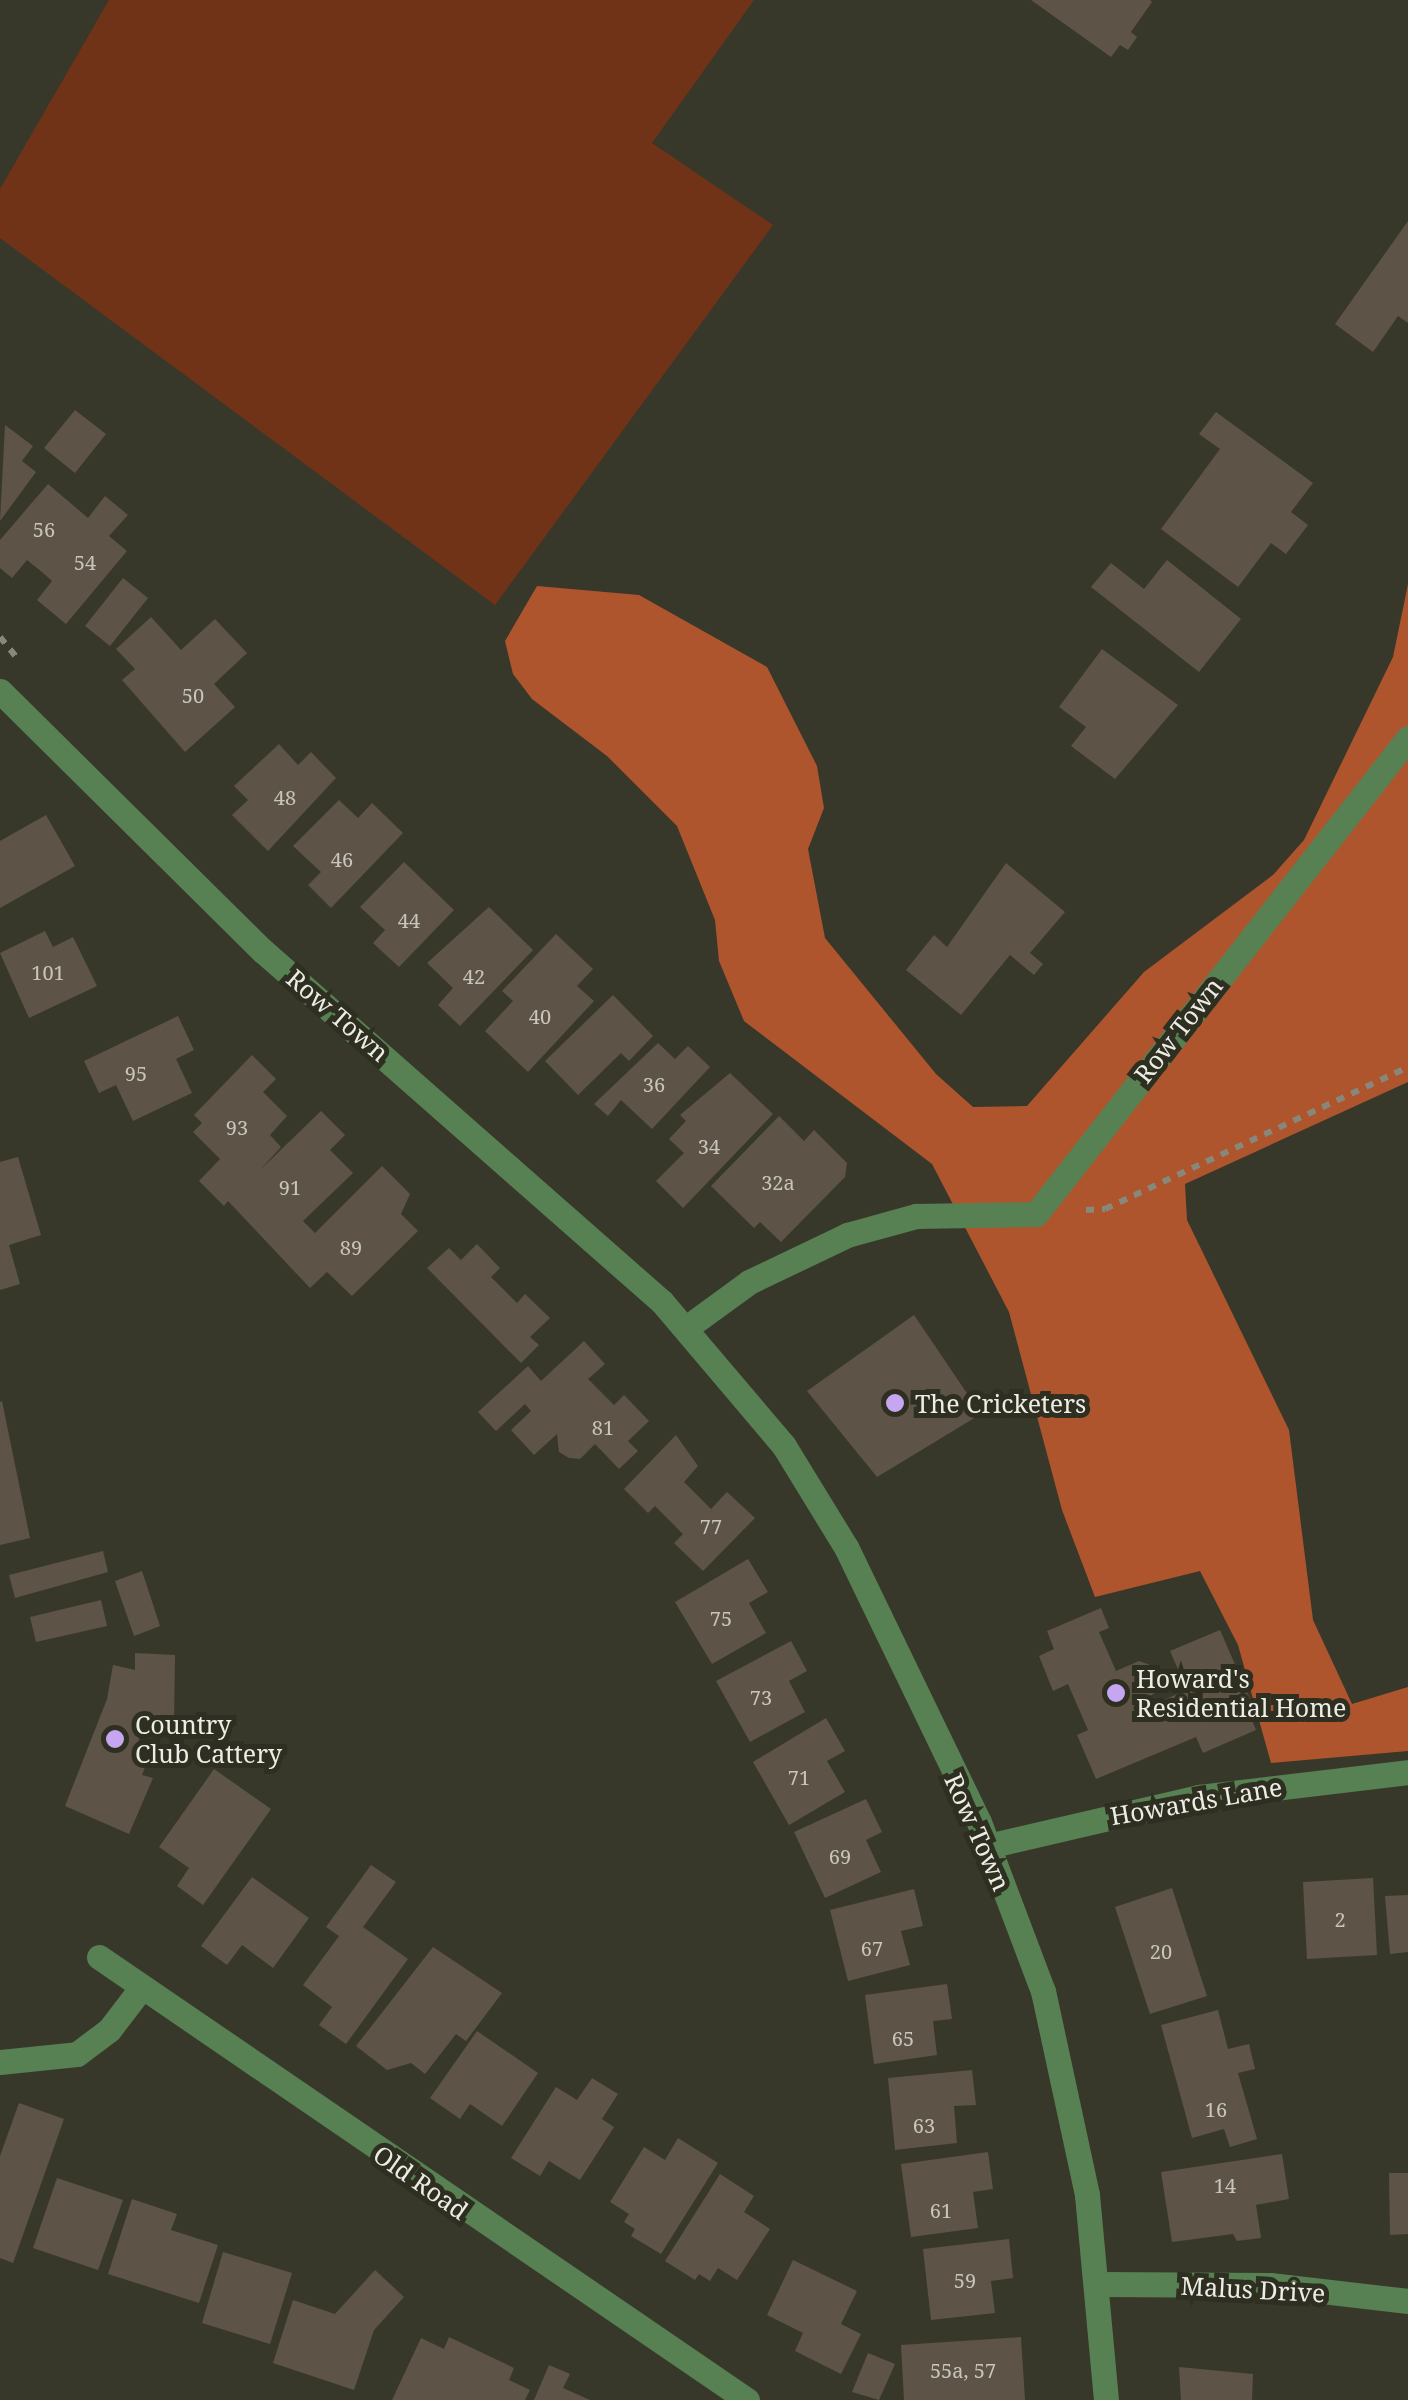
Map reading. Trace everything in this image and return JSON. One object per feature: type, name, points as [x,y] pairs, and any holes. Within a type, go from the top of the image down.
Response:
[{"type":"street","name":"Row Town","points":[[0,691],[263,951],[686,1328],[784,1446],[846,1547],[988,1846],[1043,1991],[1088,2194],[1106,2400]]},
{"type":"street","name":"Row Town","points":[[1036,1214],[1408,738]]},
{"type":"street","points":[[686,1328],[749,1282],[846,1235],[916,1216],[1036,1214]]},
{"type":"street","name":"Howards Lane","points":[[988,1846],[1199,1797],[1408,1772]]},
{"type":"street","name":"Old Road","points":[[99,1956],[747,2400]]},
{"type":"street","points":[[0,2062],[77,2054],[109,2030],[142,1987]]},
{"type":"street","name":"Malus Drive","points":[[1098,2284],[1270,2285],[1408,2301]]},
{"type":"path","points":[[1036,1214],[1104,1209],[1408,1067]]},
{"type":"shaded area","points":[[109,0],[754,0],[652,143],[773,225],[495,605],[0,238],[0,189]]},
{"type":"shaded area","points":[[1408,584],[1408,1082],[1185,1184],[1187,1220],[1289,1430],[1313,1620],[1352,1704],[1408,1687],[1408,1751],[1271,1763],[1238,1645],[1200,1571],[1095,1597],[1062,1510],[1009,1312],[932,1164],[744,1021],[719,961],[715,920],[677,826],[607,756],[532,699],[513,674],[505,641],[537,586],[639,595],[767,667],[817,766],[824,808],[808,849],[825,938],[936,1074],[973,1107],[1027,1106],[1144,972],[1273,875],[1304,840],[1393,657]]},
{"type":"building","points":[[1031,0],[1152,2],[1131,32],[1137,37],[1128,50],[1120,45],[1111,57]]},
{"type":"building","points":[[1408,221],[1408,323],[1398,316],[1373,352],[1335,324]]},
{"type":"building","points":[[75,410],[106,434],[75,473],[44,448]]},
{"type":"building","points":[[1216,412],[1313,483],[1291,512],[1308,525],[1286,554],[1271,543],[1238,587],[1161,529],[1220,449],[1199,434]]},
{"type":"building","points":[[5,425],[33,446],[22,461],[36,472],[0,521]]},
{"type":"building","points":[[48,484],[88,518],[105,496],[128,515],[109,536],[127,551],[66,624],[37,600],[52,581],[42,572],[27,560],[12,578],[0,568],[0,540]]},
{"type":"building","points":[[1167,560],[1241,619],[1199,672],[1091,587],[1111,563],[1144,589]]},
{"type":"building","points":[[123,578],[148,598],[110,646],[85,626]]},
{"type":"building","points":[[151,617],[181,650],[215,619],[247,653],[214,684],[235,707],[185,752],[122,680],[135,669],[116,649]]},
{"type":"building","points":[[1102,649],[1178,705],[1115,779],[1071,746],[1086,727],[1059,707]]},
{"type":"building","points":[[279,744],[298,765],[311,752],[336,778],[268,851],[232,815],[248,800],[234,786]]},
{"type":"building","points":[[339,800],[358,818],[372,803],[403,833],[331,908],[308,885],[321,872],[293,846]]},
{"type":"building","points":[[46,815],[75,866],[0,908],[0,841]]},
{"type":"building","points":[[404,862],[454,910],[399,967],[373,943],[385,930],[360,907]]},
{"type":"building","points":[[1006,863],[1065,912],[1030,953],[1043,964],[1034,975],[1010,955],[961,1015],[906,970],[934,935],[947,947]]},
{"type":"building","points":[[489,907],[533,950],[460,1026],[438,1005],[453,988],[427,963]]},
{"type":"building","points":[[45,931],[53,947],[73,937],[97,986],[29,1018],[0,953]]},
{"type":"building","points":[[556,934],[593,969],[577,986],[594,1001],[528,1072],[485,1031],[513,1001],[502,991]]},
{"type":"building","points":[[613,995],[653,1036],[629,1061],[621,1053],[578,1095],[545,1061]]},
{"type":"building","points":[[178,1016],[194,1050],[176,1059],[192,1093],[133,1121],[116,1085],[99,1093],[84,1061]]},
{"type":"building","points":[[658,1043],[675,1059],[688,1046],[710,1067],[652,1129],[621,1100],[608,1116],[594,1104]]},
{"type":"building","points":[[252,1055],[276,1079],[263,1092],[287,1116],[270,1135],[281,1147],[260,1170],[321,1111],[345,1135],[330,1150],[353,1173],[303,1221],[315,1233],[382,1166],[410,1194],[401,1214],[418,1231],[352,1296],[327,1272],[310,1288],[228,1201],[224,1206],[199,1181],[220,1159],[193,1132],[202,1123],[194,1115]]},
{"type":"building","points":[[730,1073],[773,1114],[683,1208],[656,1181],[684,1153],[669,1139],[686,1121],[680,1115]]},
{"type":"building","points":[[779,1116],[804,1141],[814,1130],[847,1163],[845,1177],[781,1242],[760,1222],[754,1228],[711,1186]]},
{"type":"building","points":[[18,1157],[41,1235],[9,1245],[20,1284],[0,1290],[0,1162]]},
{"type":"building","points":[[477,1244],[500,1268],[491,1277],[517,1303],[525,1294],[550,1318],[530,1337],[539,1345],[521,1363],[427,1268],[449,1248],[461,1260]]},
{"type":"building","name":"The Cricketers","points":[[914,1315],[981,1414],[877,1477],[807,1391]]},
{"type":"building","points":[[584,1341],[605,1364],[588,1379],[614,1405],[624,1395],[649,1421],[628,1441],[638,1451],[619,1469],[595,1444],[580,1459],[569,1458],[559,1452],[557,1434],[534,1455],[511,1430],[531,1411],[525,1404],[496,1431],[478,1412],[528,1366],[541,1381]]},
{"type":"building","points":[[0,1402],[30,1538],[0,1545]]},
{"type":"building","points":[[676,1435],[698,1466],[684,1482],[711,1509],[727,1492],[755,1518],[703,1571],[674,1543],[683,1534],[655,1506],[648,1513],[624,1489]]},
{"type":"building","points":[[103,1551],[108,1572],[15,1598],[9,1575]]},
{"type":"building","points":[[748,1559],[768,1592],[749,1603],[766,1633],[712,1664],[675,1602]]},
{"type":"building","points":[[142,1571],[160,1626],[134,1636],[115,1581]]},
{"type":"building","points":[[101,1600],[107,1626],[36,1642],[30,1617]]},
{"type":"building","name":"Howard's Residential Home","points":[[1101,1608],[1109,1628],[1099,1632],[1116,1671],[1139,1661],[1153,1666],[1164,1687],[1133,1707],[1135,1712],[1187,1690],[1170,1651],[1220,1630],[1254,1708],[1248,1711],[1256,1730],[1203,1753],[1196,1737],[1096,1779],[1077,1735],[1088,1730],[1068,1684],[1053,1691],[1039,1656],[1054,1649],[1047,1631]]},
{"type":"building","points":[[791,1641],[807,1671],[789,1681],[805,1712],[750,1742],[716,1681]]},
{"type":"building","name":"Country Club Cattery","points":[[135,1653],[175,1655],[174,1723],[143,1723],[135,1755],[148,1760],[142,1775],[153,1778],[129,1834],[65,1806],[107,1699],[113,1665],[135,1670]]},
{"type":"building","points":[[826,1718],[845,1751],[827,1761],[845,1792],[789,1825],[753,1762]]},
{"type":"building","points":[[214,1769],[271,1809],[203,1905],[177,1886],[189,1868],[159,1847]]},
{"type":"building","points":[[866,1799],[882,1832],[866,1840],[881,1872],[825,1898],[794,1832]]},
{"type":"building","points":[[371,1865],[396,1882],[363,1927],[408,1959],[346,2044],[319,2025],[332,2007],[303,1985],[339,1936],[326,1927]]},
{"type":"building","points":[[252,1877],[309,1918],[273,1968],[242,1945],[227,1965],[201,1946]]},
{"type":"building","points":[[1373,1878],[1377,1955],[1307,1959],[1303,1882]]},
{"type":"building","points":[[1172,1888],[1207,1996],[1150,2014],[1115,1907]]},
{"type":"building","points":[[914,1889],[923,1926],[901,1931],[910,1965],[848,1981],[830,1910]]},
{"type":"building","points":[[1408,1895],[1408,1952],[1390,1954],[1385,1896]]},
{"type":"building","points":[[433,1947],[502,1993],[466,2041],[456,2034],[425,2074],[411,2063],[387,2070],[356,2046]]},
{"type":"building","points":[[947,1984],[952,2019],[933,2021],[937,2055],[874,2064],[865,1995]]},
{"type":"building","points":[[1218,2010],[1228,2049],[1249,2044],[1255,2069],[1238,2073],[1257,2139],[1230,2147],[1224,2129],[1192,2138],[1161,2025]]},
{"type":"building","points":[[477,2031],[538,2073],[502,2126],[470,2104],[460,2119],[430,2098]]},
{"type":"building","points":[[972,2070],[976,2105],[954,2106],[957,2143],[895,2150],[888,2078]]},
{"type":"building","points":[[592,2078],[618,2094],[602,2119],[614,2127],[580,2180],[549,2161],[540,2176],[511,2158],[556,2087],[577,2100]]},
{"type":"building","points":[[19,2103],[64,2119],[13,2263],[0,2258],[0,2156]]},
{"type":"building","points":[[678,2138],[718,2163],[661,2254],[631,2236],[635,2229],[624,2222],[629,2214],[610,2202],[644,2147],[665,2160]]},
{"type":"building","points":[[988,2152],[993,2189],[973,2192],[978,2228],[911,2237],[901,2164]]},
{"type":"building","points":[[1282,2154],[1289,2199],[1256,2205],[1261,2238],[1237,2241],[1233,2234],[1172,2242],[1161,2172]]},
{"type":"building","points":[[1389,2173],[1408,2173],[1408,2234],[1390,2235]]},
{"type":"building","points":[[720,2174],[754,2196],[744,2212],[770,2229],[737,2280],[718,2268],[710,2281],[699,2274],[695,2280],[665,2261]]},
{"type":"building","points":[[57,2178],[123,2200],[98,2270],[33,2248]]},
{"type":"building","points":[[132,2199],[177,2214],[171,2230],[218,2245],[199,2303],[108,2274]]},
{"type":"building","points":[[1009,2239],[1013,2278],[991,2281],[995,2313],[931,2320],[923,2249]]},
{"type":"building","points":[[223,2252],[292,2273],[270,2344],[202,2323]]},
{"type":"building","points":[[793,2260],[857,2291],[841,2324],[861,2334],[841,2374],[795,2351],[803,2333],[767,2315]]},
{"type":"building","points":[[375,2270],[404,2297],[374,2330],[354,2390],[273,2363],[293,2300],[335,2314]]},
{"type":"building","points":[[449,2337],[514,2368],[509,2380],[530,2390],[525,2400],[392,2400],[421,2338],[444,2349]]},
{"type":"building","points":[[1021,2337],[1025,2400],[904,2400],[901,2345]]},
{"type":"building","points":[[868,2353],[895,2364],[879,2400],[852,2392]]},
{"type":"building","points":[[549,2365],[570,2374],[563,2388],[590,2400],[534,2400]]},
{"type":"building","points":[[1179,2367],[1253,2374],[1252,2400],[1181,2400]]},
{"type":"place","name":"The Cricketers","points":[[895,1403]]},
{"type":"place","name":"Howard's Residential Home","points":[[1116,1693]]},
{"type":"place","name":"Country Club Cattery","points":[[115,1739]]}]
